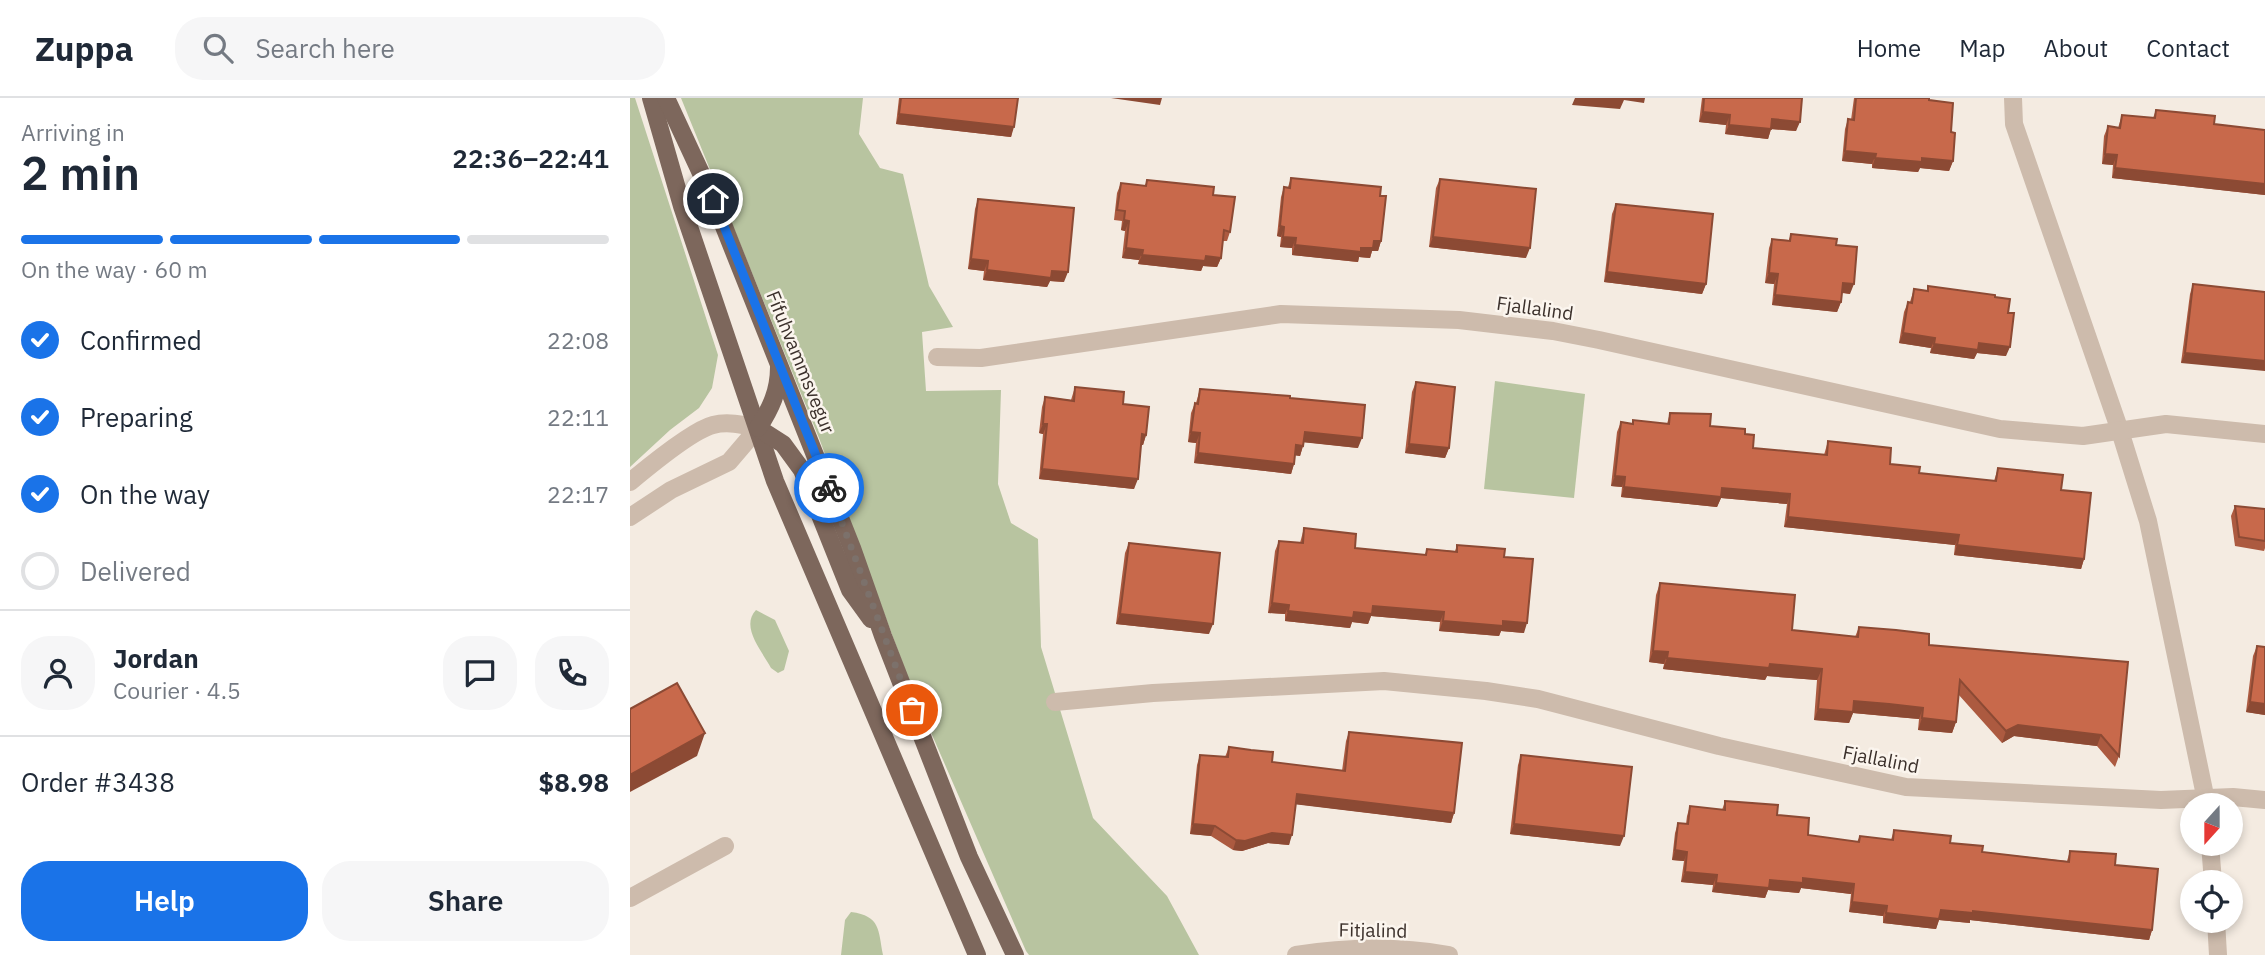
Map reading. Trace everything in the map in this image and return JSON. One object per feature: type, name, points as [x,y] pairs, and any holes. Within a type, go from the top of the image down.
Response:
[{"type":"main road","points":[[651,98],[686,219],[775,481],[976,955]]},
{"type":"main road","name":"Fífuhvammsvegur","points":[[666,98],[713,199],[852,548],[883,636],[970,857],[1015,955]]},
{"type":"main road","points":[[758,428],[772,406],[776,393],[778,360]]},
{"type":"main road","points":[[758,428],[783,444],[802,470],[850,590],[883,636]]},
{"type":"street","points":[[2013,98],[2014,124],[2120,430],[2148,521],[2205,793]]},
{"type":"street","name":"Fjallalind","points":[[937,357],[981,358],[1281,314],[1459,320],[1553,331],[1599,340],[2000,429],[2083,436],[2166,424],[2265,434]]},
{"type":"street","points":[[630,482],[683,442],[712,425],[734,423],[758,428],[729,462],[671,490],[630,517]]},
{"type":"street","name":"Fjallalind","points":[[1055,702],[1153,693],[1384,681],[1538,699],[1719,746],[1906,787],[2180,801]]},
{"type":"street","name":"Fjallalind","points":[[2244,798],[2265,800]]},
{"type":"street","points":[[630,898],[725,846]]},
{"type":"street","points":[[2217,933],[2218,955]]},
{"type":"street","name":"Fitjalind","points":[[1296,955],[1345,948],[1392,949],[1449,955]]},
{"type":"green space","points":[[630,98],[635,98],[718,355],[712,388],[699,408],[670,430],[630,467]]},
{"type":"green space","points":[[681,98],[863,98],[859,134],[880,168],[903,174],[929,286],[953,327],[922,332],[926,391],[1001,390],[998,484],[1011,523],[1038,539],[1041,647],[1093,818],[1167,896],[1199,955],[1029,955],[1026,951],[913,691],[819,438]]},
{"type":"green space","points":[[1495,381],[1585,394],[1574,498],[1484,489]]},
{"type":"green space","points":[[756,610],[775,620],[789,651],[784,670],[778,673],[771,668],[751,631],[750,624]]},
{"type":"green space","points":[[851,912],[873,921],[879,931],[883,955],[841,955],[845,920]]},
{"type":"building","points":[[901,98],[1018,98],[1014,127],[899,114]]},
{"type":"building","points":[[1704,98],[1802,98],[1800,122],[1772,119],[1771,129],[1729,125],[1730,115],[1703,112]]},
{"type":"building","points":[[1856,98],[1929,98],[1953,103],[1953,161],[1922,158],[1922,162],[1875,158],[1876,154],[1845,151],[1848,119],[1854,120]]},
{"type":"building","points":[[2156,110],[2215,116],[2214,124],[2265,130],[2265,184],[2115,168],[2117,155],[2105,154],[2108,126],[2120,128],[2122,115],[2155,118]]},
{"type":"building","points":[[1291,178],[1381,187],[1380,196],[1386,196],[1381,241],[1374,241],[1373,248],[1361,248],[1361,252],[1295,245],[1296,238],[1283,237],[1284,227],[1280,226],[1284,187],[1290,188]]},
{"type":"building","points":[[1440,179],[1536,189],[1530,248],[1433,237]]},
{"type":"building","points":[[1147,180],[1214,187],[1213,195],[1235,197],[1230,232],[1224,230],[1221,258],[1206,256],[1205,261],[1142,255],[1143,250],[1126,248],[1129,221],[1124,220],[1125,211],[1117,210],[1121,183],[1146,186]]},
{"type":"building","points":[[978,199],[1074,208],[1068,272],[1052,271],[1051,278],[987,270],[988,261],[971,259]]},
{"type":"building","points":[[1616,204],[1713,214],[1706,284],[1607,272]]},
{"type":"building","points":[[1791,234],[1837,239],[1836,245],[1857,247],[1854,284],[1843,283],[1841,302],[1775,295],[1778,274],[1769,273],[1772,239],[1790,241]]},
{"type":"building","points":[[2193,284],[2265,292],[2265,361],[2185,353]]},
{"type":"building","points":[[1928,286],[2010,299],[2008,313],[2014,313],[2010,347],[1979,343],[1978,350],[1934,344],[1935,338],[1903,333],[1908,302],[1912,303],[1914,289],[1928,291]]},
{"type":"building","points":[[1416,382],[1455,387],[1449,448],[1409,444]]},
{"type":"building","points":[[1075,387],[1124,392],[1123,404],[1149,407],[1146,435],[1142,434],[1138,479],[1042,469],[1047,424],[1043,424],[1045,397],[1074,401]]},
{"type":"building","points":[[1200,389],[1365,405],[1362,438],[1305,432],[1303,446],[1296,445],[1294,464],[1198,453],[1200,433],[1191,432]]},
{"type":"building","points":[[1670,413],[1711,414],[1710,426],[1745,429],[1745,434],[1754,435],[1753,448],[1827,455],[1828,441],[1891,448],[1890,464],[1920,467],[1919,473],[1996,481],[1998,468],[2063,475],[2061,490],[2091,493],[2084,559],[1957,545],[1959,535],[1788,517],[1790,494],[1722,488],[1721,497],[1624,487],[1625,477],[1615,476],[1621,422],[1633,424],[1633,420],[1669,424]]},
{"type":"building","points":[[2235,506],[2265,509],[2265,541],[2239,537]]},
{"type":"building","points":[[1304,528],[1356,534],[1355,548],[1426,555],[1427,549],[1457,552],[1457,545],[1505,549],[1504,557],[1533,559],[1527,623],[1503,621],[1503,626],[1443,621],[1444,612],[1373,606],[1372,614],[1354,612],[1353,618],[1288,611],[1289,605],[1272,603],[1279,541],[1303,543]]},
{"type":"building","points":[[1129,543],[1220,553],[1213,624],[1120,614]]},
{"type":"building","points":[[1660,583],[1795,595],[1792,630],[1858,637],[1859,627],[1896,630],[1929,634],[1929,645],[2128,662],[2119,756],[2101,735],[2018,725],[2006,731],[1960,680],[1956,722],[1922,718],[1923,708],[1889,704],[1854,701],[1853,712],[1818,709],[1822,669],[1770,664],[1769,668],[1667,658],[1668,652],[1653,651]]},
{"type":"building","points":[[2257,646],[2265,647],[2265,704],[2250,702]]},
{"type":"building","points":[[677,683],[705,733],[630,775],[630,709]]},
{"type":"building","points":[[1349,732],[1462,743],[1454,813],[1297,794],[1292,835],[1272,833],[1245,841],[1236,840],[1215,826],[1193,824],[1200,755],[1228,757],[1229,747],[1273,752],[1272,762],[1345,771]]},
{"type":"building","points":[[1521,755],[1632,767],[1624,836],[1514,824]]},
{"type":"building","points":[[1725,801],[1778,805],[1777,815],[1809,818],[1808,835],[1859,842],[1860,836],[1893,840],[1894,830],[1951,836],[1950,843],[1983,846],[1982,852],[2069,862],[2070,851],[2116,854],[2115,865],[2158,869],[2152,930],[1973,911],[1941,910],[1939,919],[1886,913],[1887,906],[1852,902],[1854,884],[1803,878],[1803,883],[1770,880],[1769,888],[1716,883],[1717,875],[1685,872],[1687,852],[1675,850],[1678,823],[1688,824],[1690,806],[1725,810]]},
{"type":"way so far","points":[[829,488],[912,710]]},
{"type":"route","points":[[713,199],[829,488]]}]
